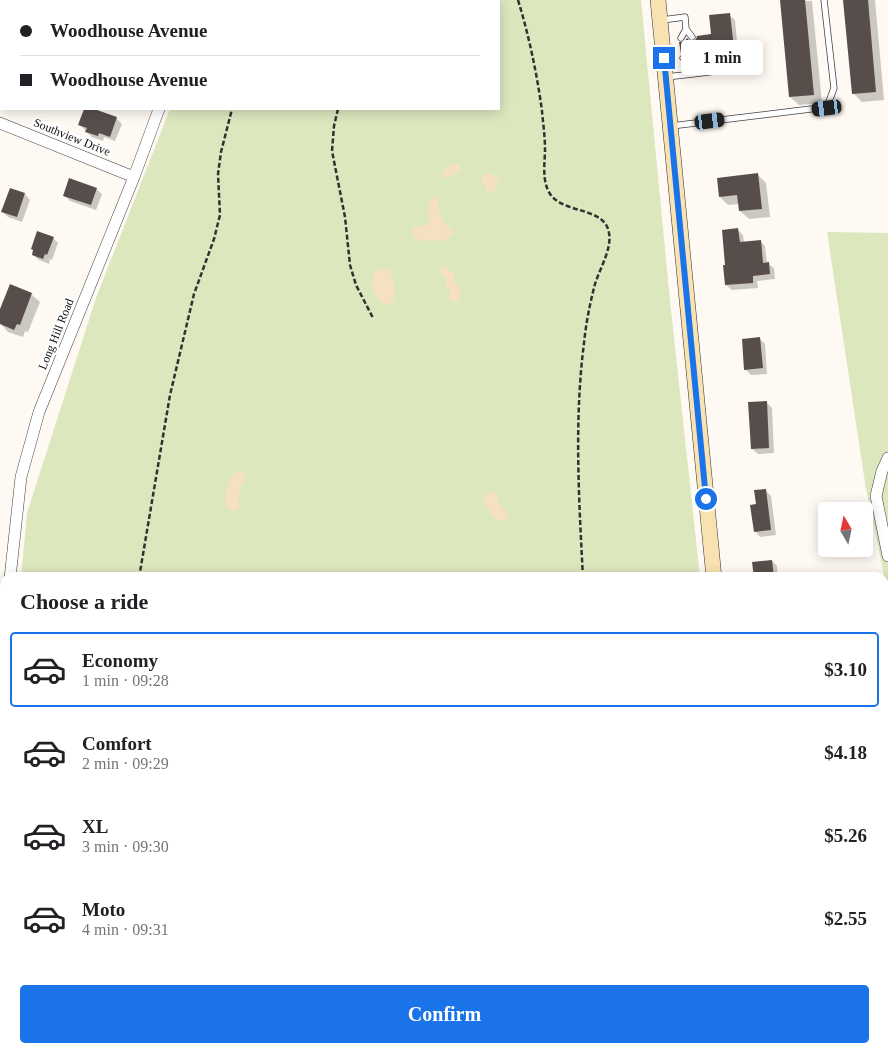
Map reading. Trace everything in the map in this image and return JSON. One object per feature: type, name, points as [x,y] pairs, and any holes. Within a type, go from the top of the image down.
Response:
[{"type":"main road","points":[[658,0],[713,572]]},
{"type":"street","name":"Long Hill Road","points":[[11,572],[21,477],[39,412],[134,177],[159,110]]},
{"type":"street","name":"Southview Drive","points":[[0,123],[134,177]]},
{"type":"street","points":[[888,458],[882,471],[876,496],[888,556]]},
{"type":"lane","points":[[671,126],[827,108],[834,88],[824,0]]},
{"type":"lane","points":[[660,20],[685,17],[686,29],[692,37]]},
{"type":"lane","points":[[681,38],[686,29]]},
{"type":"lane","points":[[693,74],[692,66],[695,56]]},
{"type":"lane","points":[[683,58],[692,66]]},
{"type":"lane","points":[[666,78],[755,66]]},
{"type":"path","points":[[518,0],[532,52],[542,110],[547,189],[556,201],[597,217],[605,223],[609,231],[610,240],[595,284],[588,318],[579,392],[578,452],[583,572]]},
{"type":"path","points":[[140,572],[170,395],[194,294],[220,215],[218,174],[221,152],[232,110]]},
{"type":"path","points":[[338,110],[332,151],[345,217],[350,265],[356,285],[373,318]]},
{"type":"green space","points":[[500,0],[641,0],[670,301],[699,572],[22,572],[27,513],[96,298],[170,110],[500,110]]},
{"type":"green space","points":[[827,232],[888,233],[888,572],[883,572],[873,522],[873,502],[869,502]]},
{"type":"sand","points":[[452,164],[459,165],[461,170],[445,178],[442,176],[442,172]]},
{"type":"sand","points":[[485,174],[492,174],[498,180],[497,188],[491,192],[487,191],[486,186],[482,182]]},
{"type":"sand","points":[[433,197],[438,204],[441,218],[453,234],[440,240],[418,239],[414,237],[412,230],[414,226],[429,223],[428,204]]},
{"type":"sand","points":[[447,267],[454,275],[455,282],[460,288],[459,298],[455,302],[449,300],[450,293],[446,279],[440,271],[441,268]]},
{"type":"sand","points":[[382,268],[390,272],[393,281],[394,300],[388,306],[380,302],[371,287],[375,271]]},
{"type":"sand","points":[[238,471],[243,472],[246,477],[239,490],[239,508],[232,511],[227,508],[225,499],[231,477]]},
{"type":"sand","points":[[488,492],[496,493],[499,503],[507,513],[508,518],[505,521],[496,520],[485,505],[483,497]]},
{"type":"building","points":[[780,0],[805,0],[814,95],[789,97]]},
{"type":"building","points":[[843,0],[868,0],[876,92],[852,94]]},
{"type":"building","points":[[730,13],[734,48],[694,51],[690,57],[681,54],[679,42],[684,42],[687,38],[693,42],[697,36],[711,34],[709,15]]},
{"type":"building","points":[[84,110],[97,110],[117,117],[110,137],[99,133],[98,136],[85,132],[87,128],[78,125]]},
{"type":"building","points":[[758,173],[762,209],[739,211],[737,195],[719,197],[717,178]]},
{"type":"building","points":[[69,178],[97,188],[91,205],[63,196]]},
{"type":"building","points":[[10,188],[25,193],[17,217],[1,212]]},
{"type":"building","points":[[738,228],[740,242],[761,240],[763,263],[769,262],[770,274],[753,276],[753,283],[725,285],[722,230]]},
{"type":"building","points":[[37,231],[54,237],[47,255],[45,254],[43,259],[32,255],[33,250],[31,249]]},
{"type":"building","points":[[10,284],[32,293],[20,325],[17,324],[14,330],[0,324],[0,309]]},
{"type":"building","points":[[760,337],[763,368],[744,370],[742,339]]},
{"type":"building","points":[[767,401],[769,448],[751,449],[748,402]]},
{"type":"building","points":[[766,489],[771,530],[754,532],[750,505],[756,504],[754,490]]},
{"type":"building","points":[[772,560],[773,572],[753,572],[752,562]]},
{"type":"route","points":[[664,58],[706,499]]}]
